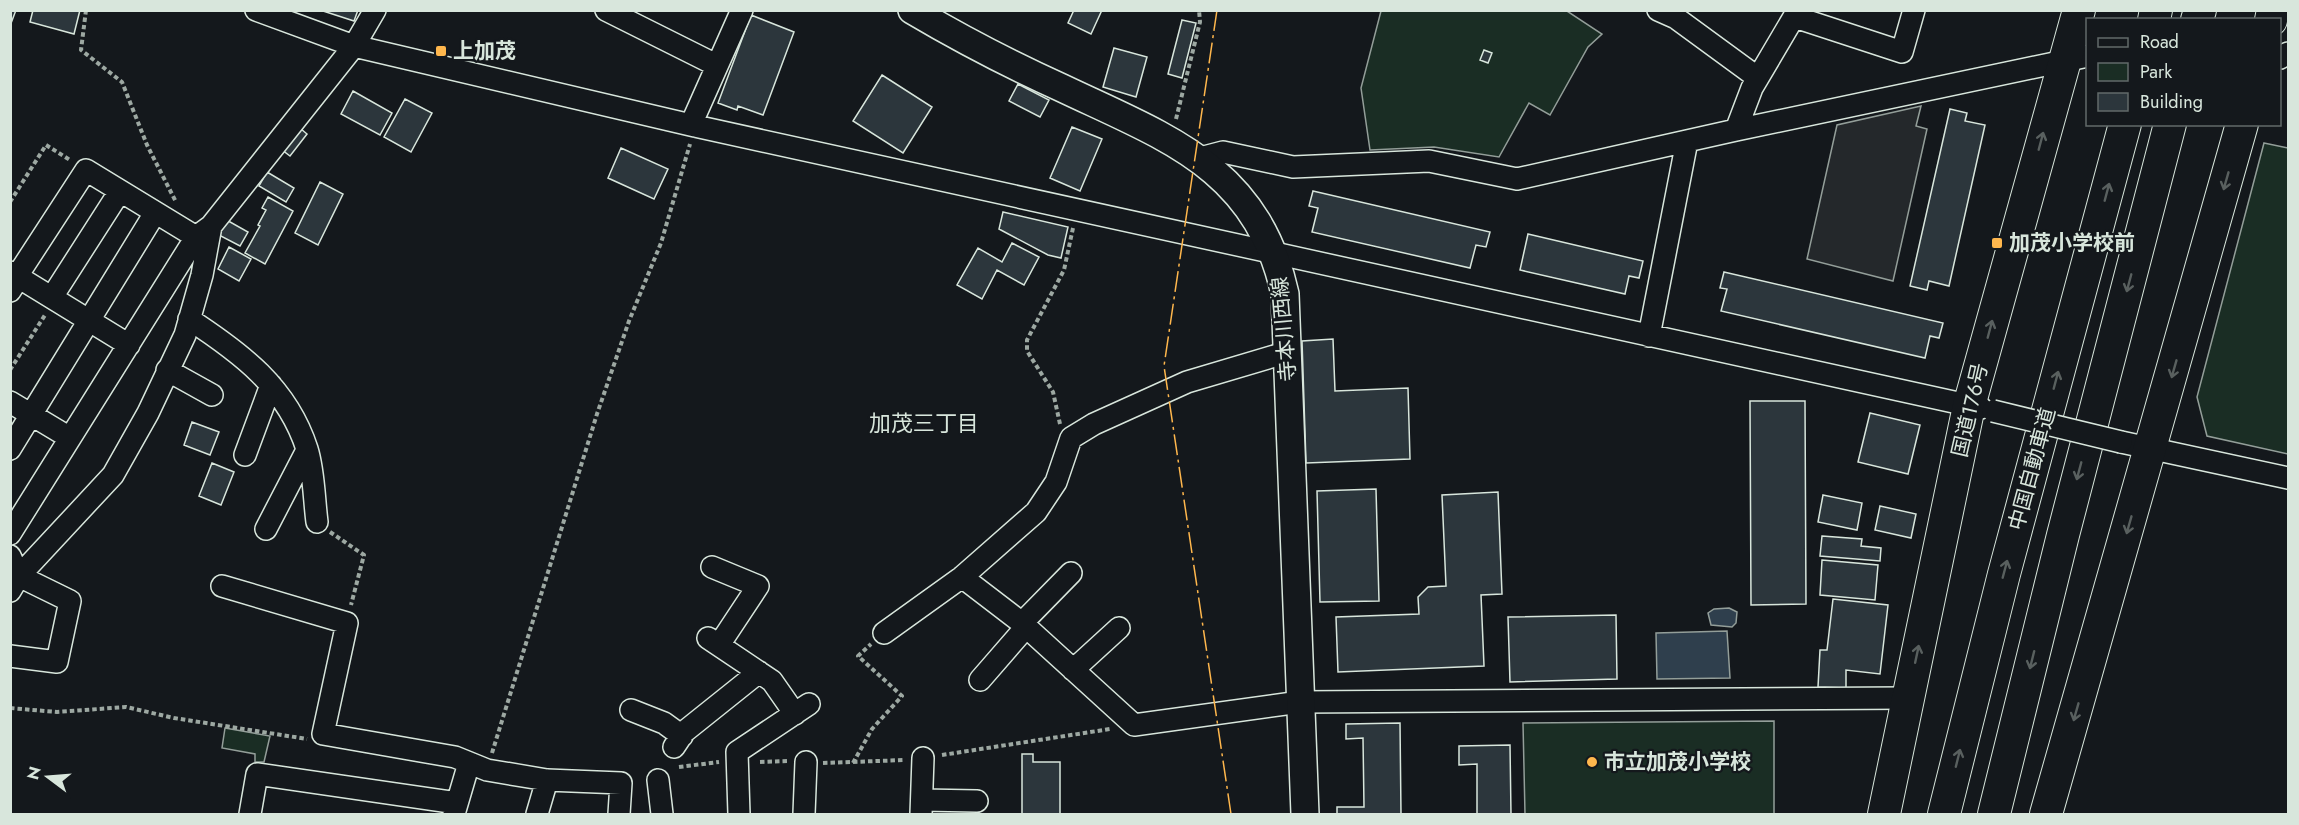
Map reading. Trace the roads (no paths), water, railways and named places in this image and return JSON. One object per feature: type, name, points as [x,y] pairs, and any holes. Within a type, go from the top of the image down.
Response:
[{"type":"highway","name":"国道176号","points":[[1884,814],[1908,698],[1981,408],[2076,58],[2079,10]]},
{"type":"highway","name":"中国自動車道","points":[[1944,814],[2004,574],[2124,126]]},
{"type":"highway","points":[[1994,814],[2062,535],[2169,126]]},
{"type":"highway","points":[[2046,814],[2241,126]]},
{"type":"main road","name":"寺本川西線","points":[[912,10],[1005,61],[1168,139],[1200,158],[1217,171],[1250,207],[1272,251],[1285,294],[1305,814]]},
{"type":"street","points":[[256,10],[354,46],[695,126],[1077,211],[1272,251],[2289,478]]},
{"type":"street","points":[[10,534],[200,232],[354,46],[375,10]]},
{"type":"street","points":[[606,10],[716,65]]},
{"type":"street","points":[[695,126],[693,120],[741,10]]},
{"type":"street","points":[[1736,130],[1758,78],[1796,14],[1902,52],[1914,10]]},
{"type":"street","points":[[1670,13],[1758,78]]},
{"type":"street","points":[[1200,158],[1223,152],[1293,167],[1429,161],[1517,179],[2076,58]]},
{"type":"street","points":[[1649,336],[1687,141]]},
{"type":"street","points":[[129,345],[54,298],[13,280],[86,170],[155,213],[200,232]]},
{"type":"street","points":[[54,298],[120,191]]},
{"type":"street","points":[[10,449],[155,213]]},
{"type":"street","points":[[15,584],[113,475],[148,413],[184,335],[202,275],[200,232]]},
{"type":"street","points":[[189,319],[238,351],[284,399],[307,450],[317,522]]},
{"type":"street","points":[[884,633],[962,577],[1036,512],[1056,482],[1070,442],[1094,424],[1188,382],[1288,352]]},
{"type":"street","points":[[167,370],[212,395]]},
{"type":"street","points":[[245,455],[271,385]]},
{"type":"street","points":[[10,402],[70,438]]},
{"type":"street","points":[[266,530],[307,450]]},
{"type":"street","points":[[10,556],[15,584]]},
{"type":"street","points":[[712,567],[758,586],[714,641],[772,681],[802,709],[737,752],[734,809]]},
{"type":"street","points":[[980,680],[1024,625],[1071,573]]},
{"type":"street","points":[[962,577],[1024,625],[1134,725],[1300,702],[1908,698]]},
{"type":"street","points":[[10,656],[57,662],[70,601],[15,584]]},
{"type":"street","points":[[222,586],[347,623],[323,734],[444,746],[478,766],[547,780],[621,783],[619,814]]},
{"type":"street","points":[[1073,670],[1119,628]]},
{"type":"street","points":[[631,710],[664,723],[678,742],[759,672]]},
{"type":"street","points":[[923,758],[922,807],[977,801]]},
{"type":"street","points":[[804,814],[806,762]]},
{"type":"street","points":[[250,814],[257,774],[456,809],[478,766]]},
{"type":"street","points":[[537,814],[547,780]]},
{"type":"street","points":[[658,780],[662,814]]},
{"type":"water","points":[[1729,608],[1737,612],[1736,623],[1732,627],[1711,625],[1708,613],[1714,609]]},
{"type":"water","points":[[1727,631],[1730,678],[1657,679],[1656,633]]},
{"type":"place","name":"上加茂","points":[[441,51]]},
{"type":"place","name":"加茂小学校前","points":[[1997,243]]},
{"type":"place","name":"市立加茂小学校","points":[[1592,762]]},
{"type":"district","name":"加茂三丁目","points":[[924,423]]}]
